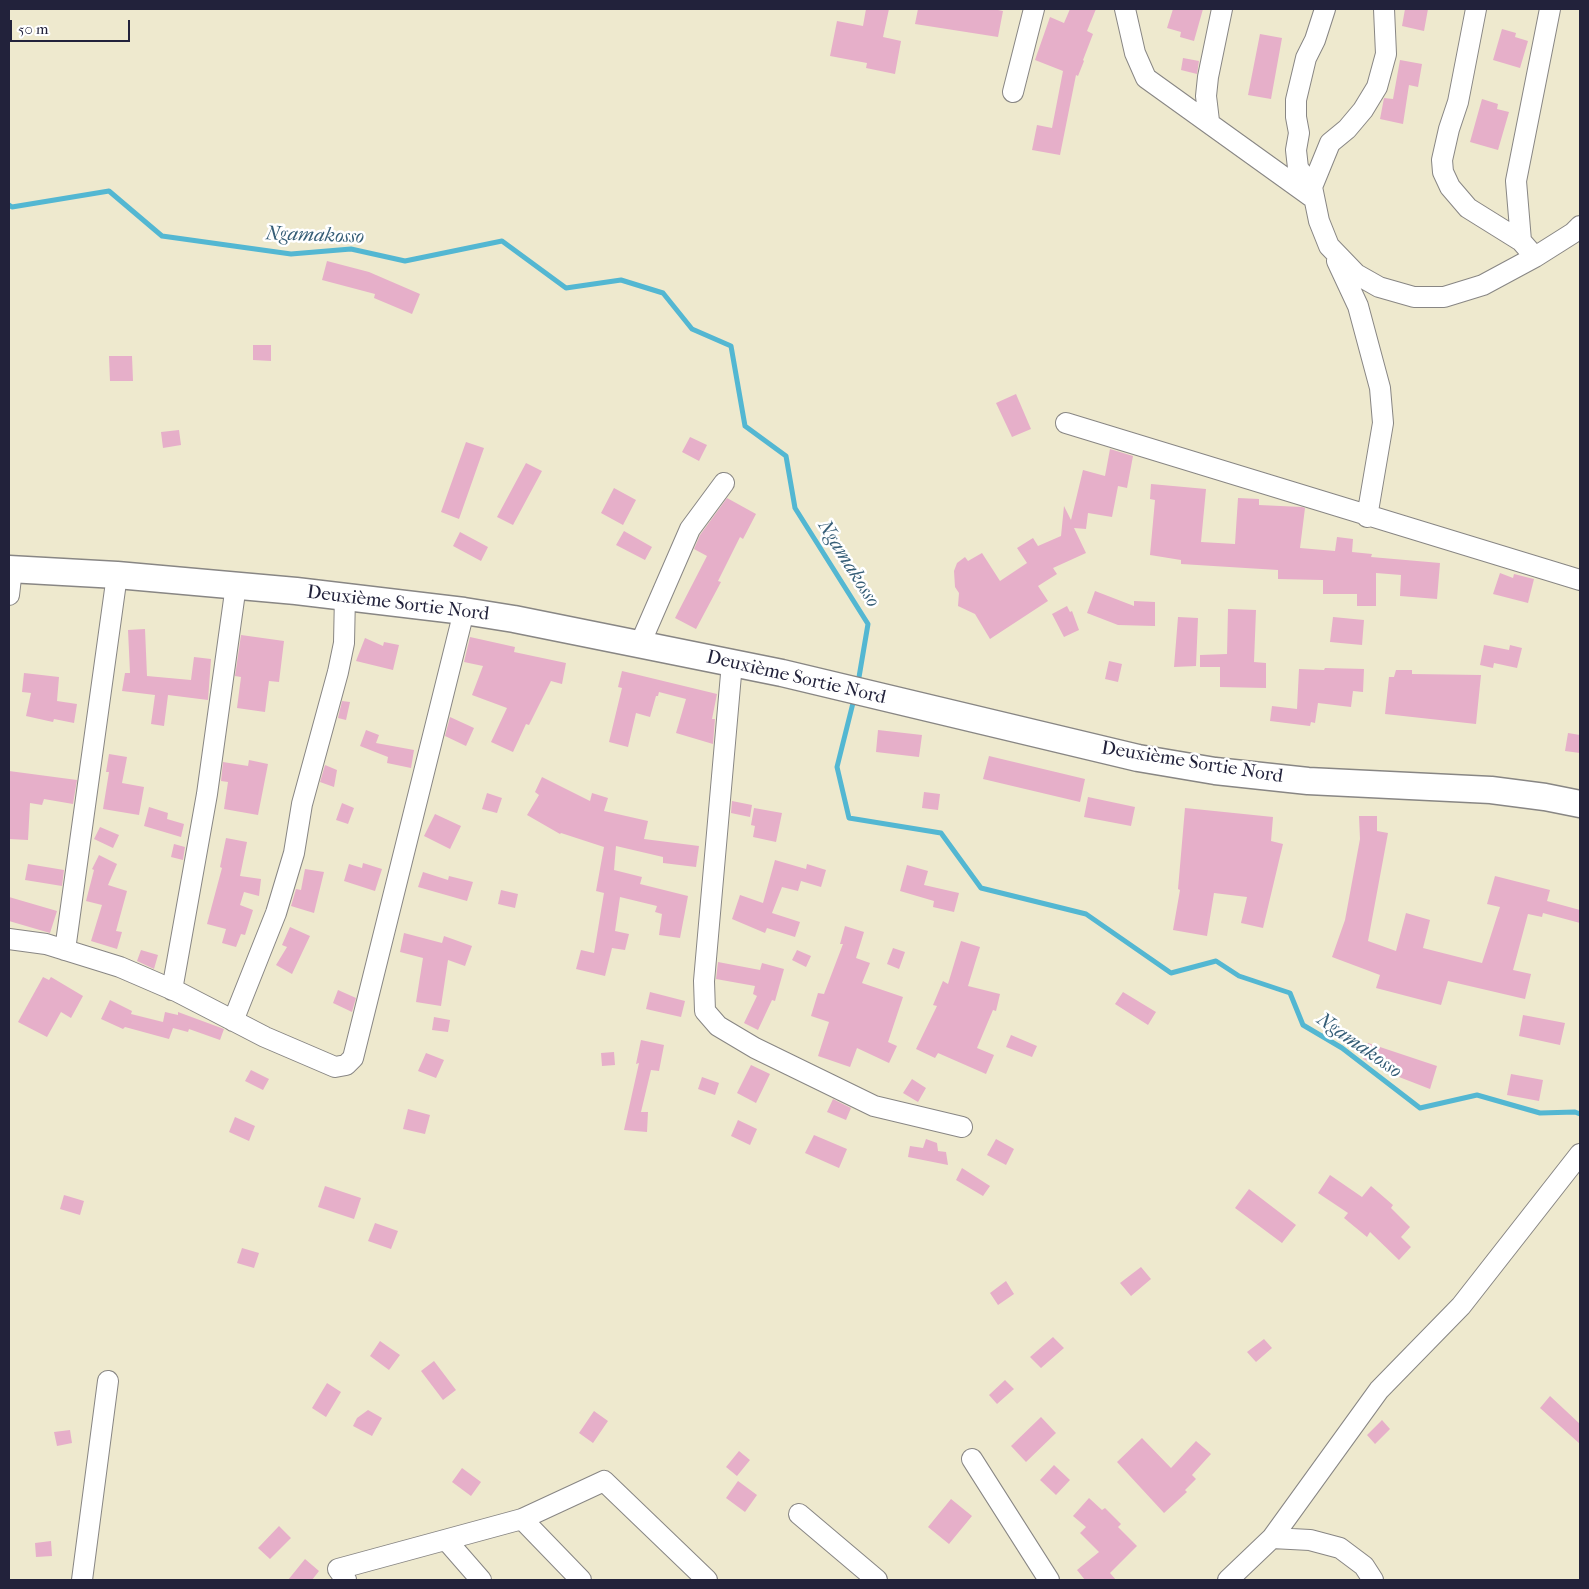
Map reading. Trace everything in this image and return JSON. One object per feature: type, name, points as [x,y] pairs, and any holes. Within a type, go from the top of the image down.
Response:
[{"type":"main road","name":"Deuxième Sortie Nord","points":[[11,569],[117,575],[345,595],[464,611],[732,663],[1138,758],[1215,771],[1308,781],[1492,790],[1580,804]]},
{"type":"street","points":[[1013,92],[1034,9]]},
{"type":"street","points":[[1125,9],[1135,53],[1146,78],[1312,193]]},
{"type":"street","points":[[1209,122],[1206,96],[1208,78],[1222,9]]},
{"type":"street","points":[[1325,9],[1300,79],[1296,117],[1299,132],[1296,150],[1298,168],[1312,193],[1319,221],[1358,306],[1380,388],[1383,423],[1367,517]]},
{"type":"street","points":[[1312,193],[1330,144],[1363,110],[1377,87],[1386,54],[1384,9]]},
{"type":"street","points":[[1476,9],[1458,102],[1442,160],[1443,172],[1450,187],[1468,208],[1521,241],[1535,257]]},
{"type":"street","points":[[1521,241],[1516,181],[1550,9]]},
{"type":"street","points":[[1299,132],[1330,144]]},
{"type":"street","points":[[1329,246],[1356,274],[1379,287],[1414,297],[1444,297],[1483,285],[1535,257],[1580,226]]},
{"type":"street","points":[[1066,423],[1367,517],[1580,580]]},
{"type":"street","points":[[640,644],[690,529],[724,483]]},
{"type":"street","points":[[9,595],[11,569]]},
{"type":"street","points":[[65,950],[117,575]]},
{"type":"street","points":[[172,990],[207,794],[236,585]]},
{"type":"street","points":[[233,1021],[276,913],[294,853],[302,804],[338,672],[344,643],[345,595]]},
{"type":"street","points":[[9,939],[46,944],[120,967],[335,1067],[346,1065],[353,1058],[464,611]]},
{"type":"street","points":[[732,663],[704,981],[705,1010],[718,1026],[755,1048],[874,1106],[962,1127]]},
{"type":"street","points":[[1228,1580],[1272,1538],[1379,1390],[1460,1306],[1580,1154]]},
{"type":"street","points":[[82,1580],[108,1381]]},
{"type":"street","points":[[972,1459],[1049,1580]]},
{"type":"street","points":[[346,1580],[338,1569],[447,1541],[522,1519],[604,1481],[707,1580]]},
{"type":"street","points":[[799,1514],[877,1580]]},
{"type":"street","points":[[522,1519],[582,1580]]},
{"type":"street","points":[[1272,1538],[1310,1540],[1340,1548],[1364,1566],[1373,1580]]},
{"type":"street","points":[[447,1541],[481,1580]]},
{"type":"building","points":[[866,9],[889,9],[883,37],[901,41],[895,74],[866,68],[867,63],[830,56],[837,21],[863,26]]},
{"type":"building","points":[[918,9],[993,9],[1003,11],[998,37],[915,24]]},
{"type":"building","points":[[1070,9],[1096,9],[1087,31],[1093,34],[1078,76],[1076,75],[1060,155],[1032,150],[1037,125],[1052,128],[1063,71],[1035,60],[1050,17],[1064,23]]},
{"type":"building","points":[[1173,9],[1203,9],[1194,41],[1180,37],[1181,32],[1167,28]]},
{"type":"building","points":[[1405,9],[1428,9],[1424,31],[1402,26]]},
{"type":"building","points":[[1502,29],[1516,33],[1515,37],[1528,41],[1520,68],[1493,60]]},
{"type":"building","points":[[1260,34],[1282,38],[1271,99],[1248,95]]},
{"type":"building","points":[[1183,58],[1199,61],[1197,74],[1181,70]]},
{"type":"building","points":[[1400,60],[1422,64],[1418,87],[1409,85],[1403,124],[1380,119],[1384,98],[1393,99]]},
{"type":"building","points":[[1482,99],[1498,104],[1497,109],[1509,112],[1498,150],[1470,142]]},
{"type":"building","points":[[327,261],[369,272],[420,294],[412,314],[374,298],[375,294],[322,280]]},
{"type":"building","points":[[253,345],[271,345],[271,361],[253,360]]},
{"type":"building","points":[[109,356],[132,356],[133,381],[110,381]]},
{"type":"building","points":[[1016,394],[1031,429],[1012,437],[996,403]]},
{"type":"building","points":[[179,430],[181,445],[163,448],[161,432]]},
{"type":"building","points":[[690,437],[707,445],[699,461],[682,452]]},
{"type":"building","points":[[466,442],[484,448],[459,519],[441,512]]},
{"type":"building","points":[[1110,449],[1133,456],[1127,488],[1118,486],[1112,517],[1088,513],[1086,529],[1074,528],[1086,553],[1053,568],[1057,574],[1038,586],[1048,601],[990,639],[975,614],[958,606],[959,593],[955,587],[954,571],[957,563],[965,557],[968,561],[982,553],[1000,581],[1027,563],[1017,548],[1033,538],[1038,546],[1061,536],[1064,506],[1071,520],[1083,470],[1105,476]]},
{"type":"building","points":[[526,463],[542,471],[513,525],[497,517]]},
{"type":"building","points":[[1151,484],[1206,489],[1201,542],[1235,544],[1238,498],[1259,499],[1259,505],[1305,508],[1300,548],[1335,551],[1337,537],[1353,539],[1352,552],[1372,554],[1371,557],[1440,563],[1437,599],[1400,596],[1401,575],[1376,573],[1376,606],[1357,606],[1357,594],[1323,594],[1323,580],[1278,579],[1278,570],[1181,564],[1181,560],[1150,555],[1155,500],[1150,499]]},
{"type":"building","points":[[614,488],[636,500],[623,525],[601,513]]},
{"type":"building","points":[[727,498],[756,514],[743,539],[740,537],[718,581],[721,582],[696,629],[675,618],[707,556],[694,549],[700,535]]},
{"type":"building","points":[[624,531],[652,547],[645,560],[616,545]]},
{"type":"building","points":[[460,532],[488,547],[481,561],[453,546]]},
{"type":"building","points":[[1500,573],[1513,578],[1514,574],[1534,579],[1528,603],[1493,594]]},
{"type":"building","points":[[1095,591],[1134,606],[1134,601],[1155,602],[1155,626],[1118,625],[1087,613]]},
{"type":"building","points":[[1067,606],[1070,612],[1072,611],[1079,630],[1064,637],[1052,614]]},
{"type":"building","points":[[1228,609],[1256,610],[1254,662],[1266,663],[1266,688],[1220,687],[1220,667],[1200,667],[1200,655],[1227,654]]},
{"type":"building","points":[[1178,617],[1198,618],[1196,666],[1174,667]]},
{"type":"building","points":[[1333,617],[1364,620],[1362,645],[1330,642]]},
{"type":"building","points":[[145,629],[147,676],[191,680],[194,657],[211,659],[208,700],[168,695],[164,726],[151,724],[155,695],[122,691],[125,673],[130,673],[128,630]]},
{"type":"building","points":[[241,635],[284,641],[279,682],[269,681],[265,712],[237,708],[241,677],[235,676]]},
{"type":"building","points":[[470,637],[515,647],[514,652],[566,663],[562,684],[551,681],[529,725],[526,724],[513,752],[491,742],[507,708],[472,695],[483,666],[464,662]]},
{"type":"building","points":[[365,638],[383,646],[384,642],[399,645],[393,670],[356,661]]},
{"type":"building","points":[[1484,645],[1509,650],[1510,645],[1522,648],[1517,668],[1494,663],[1493,668],[1480,665]]},
{"type":"building","points":[[1109,661],[1122,664],[1118,682],[1105,679]]},
{"type":"building","points":[[1325,668],[1364,669],[1363,692],[1353,691],[1351,707],[1318,703],[1315,723],[1311,722],[1310,726],[1270,721],[1272,706],[1297,709],[1299,669],[1324,670]]},
{"type":"building","points":[[1396,670],[1412,670],[1412,674],[1481,675],[1476,724],[1385,714],[1389,677],[1394,677]]},
{"type":"building","points":[[622,671],[717,694],[712,719],[715,719],[713,744],[676,733],[686,699],[659,692],[650,717],[636,713],[628,747],[609,742],[622,688],[618,687]]},
{"type":"building","points":[[24,673],[59,677],[57,701],[77,704],[74,723],[54,719],[53,722],[26,716],[31,693],[22,692]]},
{"type":"building","points":[[342,701],[350,702],[346,720],[338,718]]},
{"type":"building","points":[[450,717],[474,728],[466,746],[445,736]]},
{"type":"building","points":[[366,730],[379,735],[376,743],[414,750],[411,768],[387,763],[388,757],[360,746]]},
{"type":"building","points":[[878,730],[922,735],[919,757],[876,752]]},
{"type":"building","points":[[1568,733],[1580,735],[1580,753],[1565,751]]},
{"type":"building","points":[[109,754],[127,757],[122,783],[144,787],[139,815],[103,809],[109,772],[106,772]]},
{"type":"building","points":[[989,756],[1085,779],[1080,802],[983,779]]},
{"type":"building","points":[[249,760],[268,764],[258,815],[224,809],[228,782],[221,781],[223,762],[248,766]]},
{"type":"building","points":[[325,765],[337,770],[334,787],[320,782]]},
{"type":"building","points":[[9,771],[77,780],[73,804],[44,799],[42,805],[30,803],[28,840],[9,839]]},
{"type":"building","points":[[542,777],[590,801],[592,793],[608,798],[604,811],[648,821],[644,839],[699,846],[696,867],[663,863],[663,857],[616,846],[614,870],[642,877],[640,884],[688,896],[680,938],[659,935],[662,914],[655,912],[657,906],[620,897],[615,931],[629,934],[625,950],[612,948],[605,976],[576,969],[581,950],[594,953],[604,893],[596,891],[604,847],[560,834],[527,815],[539,795],[535,792]]},
{"type":"building","points":[[924,792],[940,794],[938,810],[922,808]]},
{"type":"building","points":[[487,793],[502,798],[497,813],[482,809]]},
{"type":"building","points":[[1088,797],[1135,807],[1131,826],[1084,817]]},
{"type":"building","points":[[732,801],[752,805],[750,817],[731,813]]},
{"type":"building","points":[[342,803],[354,808],[348,824],[336,820]]},
{"type":"building","points":[[149,807],[168,813],[167,819],[184,824],[181,837],[144,826]]},
{"type":"building","points":[[754,808],[782,813],[776,842],[753,837],[755,826],[751,825]]},
{"type":"building","points":[[1185,808],[1273,817],[1271,841],[1283,844],[1263,928],[1241,923],[1247,897],[1214,893],[1207,936],[1173,930],[1180,890],[1178,889]]},
{"type":"building","points":[[435,814],[461,826],[450,849],[424,836]]},
{"type":"building","points":[[1359,816],[1377,816],[1377,831],[1388,833],[1368,941],[1396,951],[1406,913],[1430,920],[1423,948],[1482,963],[1500,907],[1487,904],[1495,876],[1550,890],[1547,901],[1580,910],[1580,923],[1543,913],[1542,917],[1528,914],[1513,970],[1531,974],[1525,999],[1448,981],[1441,1005],[1376,988],[1380,975],[1332,957],[1345,920],[1360,839]]},
{"type":"building","points":[[100,827],[119,835],[113,848],[94,839]]},
{"type":"building","points":[[226,838],[247,842],[240,876],[261,879],[259,896],[244,892],[240,905],[253,910],[245,935],[241,934],[236,947],[222,943],[226,929],[207,924],[222,868],[220,867]]},
{"type":"building","points":[[174,844],[185,847],[183,860],[171,857]]},
{"type":"building","points":[[99,855],[117,864],[108,885],[127,891],[116,931],[122,932],[117,949],[91,941],[102,905],[86,901],[94,870],[92,869]]},
{"type":"building","points":[[775,860],[806,869],[807,864],[826,870],[821,887],[801,881],[798,891],[782,887],[772,913],[800,922],[795,937],[767,928],[765,933],[732,919],[740,895],[763,903]]},
{"type":"building","points":[[363,863],[382,869],[375,891],[344,881],[349,864],[362,868]]},
{"type":"building","points":[[28,864],[64,870],[62,886],[25,880]]},
{"type":"building","points":[[907,865],[928,871],[924,885],[959,893],[954,912],[933,907],[934,901],[900,891]]},
{"type":"building","points":[[305,869],[324,872],[314,913],[291,906],[296,889],[301,890]]},
{"type":"building","points":[[423,872],[448,880],[449,876],[473,882],[467,901],[418,887]]},
{"type":"building","points":[[501,890],[518,894],[515,908],[498,904]]},
{"type":"building","points":[[9,897],[57,911],[50,933],[9,921]]},
{"type":"building","points":[[845,926],[864,932],[856,958],[870,963],[862,983],[903,997],[888,1042],[897,1046],[889,1063],[857,1048],[850,1067],[818,1056],[829,1022],[811,1016],[818,993],[824,994],[843,944],[840,944]]},
{"type":"building","points":[[290,927],[310,936],[292,974],[276,965],[287,947],[282,945]]},
{"type":"building","points":[[404,933],[442,943],[444,936],[472,946],[465,966],[448,960],[441,1006],[416,1002],[423,958],[400,952]]},
{"type":"building","points":[[961,941],[980,947],[968,986],[1000,994],[996,1011],[993,1010],[977,1048],[994,1055],[986,1074],[938,1053],[935,1058],[916,1049],[937,1006],[933,1005],[943,981],[948,984]]},
{"type":"building","points":[[893,948],[905,952],[899,969],[887,964]]},
{"type":"building","points":[[141,950],[158,955],[154,969],[137,961]]},
{"type":"building","points":[[797,950],[811,956],[806,967],[792,960]]},
{"type":"building","points":[[718,962],[760,970],[762,963],[784,969],[775,1001],[772,1000],[758,1030],[744,1023],[757,996],[753,994],[755,986],[716,979]]},
{"type":"building","points":[[43,977],[49,980],[51,977],[83,996],[71,1018],[61,1012],[47,1037],[18,1022]]},
{"type":"building","points":[[338,990],[356,998],[352,1012],[333,1003]]},
{"type":"building","points":[[650,992],[685,1001],[681,1017],[646,1009]]},
{"type":"building","points":[[1123,992],[1156,1012],[1148,1025],[1115,1004]]},
{"type":"building","points":[[110,1000],[132,1011],[131,1014],[163,1022],[165,1012],[178,1015],[178,1012],[224,1029],[220,1040],[189,1029],[188,1032],[173,1028],[169,1039],[125,1027],[123,1029],[101,1019]]},
{"type":"building","points":[[1523,1015],[1565,1023],[1560,1045],[1519,1036]]},
{"type":"building","points":[[434,1017],[450,1020],[448,1032],[432,1030]]},
{"type":"building","points":[[1011,1035],[1037,1046],[1032,1057],[1006,1047]]},
{"type":"building","points":[[641,1040],[664,1045],[659,1071],[651,1070],[641,1112],[648,1112],[647,1132],[624,1130],[639,1063],[636,1064]]},
{"type":"building","points":[[1368,1043],[1437,1066],[1430,1089],[1399,1077],[1401,1074],[1363,1059]]},
{"type":"building","points":[[614,1052],[615,1065],[602,1066],[601,1053]]},
{"type":"building","points":[[426,1053],[444,1060],[436,1078],[418,1071]]},
{"type":"building","points":[[751,1065],[770,1074],[756,1103],[737,1093]]},
{"type":"building","points":[[251,1070],[269,1079],[263,1090],[245,1081]]},
{"type":"building","points":[[1511,1074],[1543,1080],[1539,1101],[1507,1095]]},
{"type":"building","points":[[702,1077],[719,1083],[715,1095],[698,1089]]},
{"type":"building","points":[[912,1079],[926,1088],[918,1102],[903,1093]]},
{"type":"building","points":[[833,1099],[851,1108],[846,1120],[827,1112]]},
{"type":"building","points":[[408,1109],[430,1115],[425,1134],[403,1129]]},
{"type":"building","points":[[235,1117],[255,1126],[249,1141],[229,1132]]},
{"type":"building","points":[[738,1120],[757,1129],[750,1145],[731,1136]]},
{"type":"building","points":[[814,1135],[847,1149],[839,1168],[805,1153]]},
{"type":"building","points":[[926,1139],[937,1143],[938,1151],[946,1152],[948,1165],[908,1157],[910,1146],[923,1148]]},
{"type":"building","points":[[996,1139],[1014,1149],[1006,1165],[987,1155]]},
{"type":"building","points":[[962,1168],[990,1186],[983,1196],[956,1180]]},
{"type":"building","points":[[1330,1175],[1362,1197],[1371,1186],[1393,1205],[1391,1208],[1410,1227],[1401,1237],[1411,1247],[1399,1260],[1370,1232],[1367,1237],[1344,1218],[1348,1213],[1318,1193]]},
{"type":"building","points":[[325,1186],[361,1198],[354,1219],[318,1207]]},
{"type":"building","points":[[1249,1189],[1296,1225],[1282,1243],[1235,1208]]},
{"type":"building","points":[[64,1195],[84,1201],[80,1215],[60,1209]]},
{"type":"building","points":[[375,1223],[398,1231],[391,1249],[368,1241]]},
{"type":"building","points":[[242,1248],[259,1253],[254,1268],[237,1263]]},
{"type":"building","points":[[1141,1267],[1151,1279],[1131,1296],[1120,1283]]},
{"type":"building","points":[[1006,1281],[1014,1294],[998,1305],[990,1293]]},
{"type":"building","points":[[1053,1337],[1064,1348],[1041,1368],[1030,1357]]},
{"type":"building","points":[[1264,1339],[1272,1348],[1256,1362],[1247,1352]]},
{"type":"building","points":[[380,1341],[400,1355],[389,1370],[370,1356]]},
{"type":"building","points":[[434,1361],[456,1390],[443,1400],[421,1371]]},
{"type":"building","points":[[1005,1380],[1014,1389],[997,1404],[989,1395]]},
{"type":"building","points":[[327,1383],[341,1392],[326,1417],[312,1408]]},
{"type":"building","points":[[1550,1396],[1580,1424],[1580,1444],[1540,1408]]},
{"type":"building","points":[[368,1410],[382,1418],[372,1436],[353,1426],[357,1418]]},
{"type":"building","points":[[594,1411],[608,1421],[593,1443],[579,1433]]},
{"type":"building","points":[[1041,1417],[1056,1433],[1026,1462],[1011,1446]]},
{"type":"building","points":[[1382,1420],[1390,1429],[1375,1444],[1367,1435]]},
{"type":"building","points":[[70,1430],[72,1443],[57,1446],[54,1432]]},
{"type":"building","points":[[1142,1438],[1171,1468],[1196,1441],[1211,1454],[1192,1475],[1196,1479],[1185,1490],[1187,1492],[1164,1513],[1117,1462]]},
{"type":"building","points":[[739,1451],[750,1460],[737,1476],[726,1467]]},
{"type":"building","points":[[1054,1465],[1070,1480],[1056,1495],[1040,1480]]},
{"type":"building","points":[[462,1468],[481,1482],[471,1496],[452,1482]]},
{"type":"building","points":[[738,1481],[757,1495],[745,1512],[726,1498]]},
{"type":"building","points":[[1089,1498],[1102,1510],[1105,1508],[1121,1524],[1118,1527],[1137,1546],[1110,1573],[1116,1580],[1085,1580],[1077,1570],[1099,1552],[1080,1533],[1086,1527],[1073,1516]]},
{"type":"building","points":[[951,1499],[972,1516],[949,1544],[928,1527]]},
{"type":"building","points":[[279,1526],[291,1538],[270,1559],[258,1548]]},
{"type":"building","points":[[51,1541],[52,1556],[36,1557],[35,1543]]},
{"type":"building","points":[[305,1559],[319,1571],[312,1580],[288,1580]]},
{"type":"waterway","name":"Ngamakosso","points":[[9,205],[12,207],[109,191],[162,236],[291,254],[351,249],[405,261],[502,241],[566,288],[621,280],[663,293],[692,329],[731,346],[745,426],[786,456],[795,508],[868,624],[858,683]]},
{"type":"waterway","name":"Ngamakosso","points":[[854,699],[837,767],[849,818],[941,833],[981,888],[1086,914],[1171,973],[1216,961],[1239,976],[1290,993],[1303,1025],[1342,1048],[1420,1108],[1477,1095],[1540,1113],[1575,1112],[1580,1114]]}]
